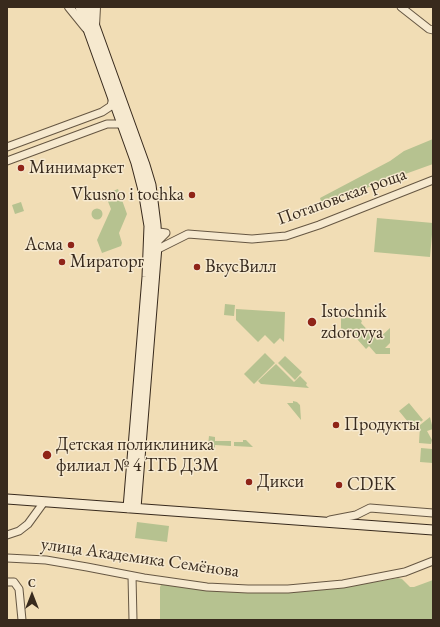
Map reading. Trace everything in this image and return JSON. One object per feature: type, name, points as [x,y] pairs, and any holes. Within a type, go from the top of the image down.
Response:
[{"type":"main road","points":[[80,7],[92,28],[145,165],[154,202],[153,231],[146,281],[132,508]]},
{"type":"main road","points":[[88,7],[92,28],[140,176],[153,231]]},
{"type":"main road","points":[[7,499],[433,530]]},
{"type":"street","points":[[69,7],[92,28]]},
{"type":"street","points":[[92,28],[96,7]]},
{"type":"street","points":[[401,7],[429,29],[433,30]]},
{"type":"street","points":[[7,147],[102,112],[111,106],[113,96]]},
{"type":"street","points":[[7,161],[107,124],[119,124],[124,126]]},
{"type":"street","name":"Потаповская роща","points":[[153,231],[166,232],[145,255],[188,234],[252,239],[286,236],[320,225],[433,180]]},
{"type":"street","points":[[7,535],[19,531],[28,524],[44,502]]},
{"type":"street","points":[[312,522],[347,517],[370,508],[433,513]]},
{"type":"street","name":"улица Академика Семёнова","points":[[7,558],[46,560],[87,566],[132,576],[207,587],[248,589],[288,589],[343,584],[405,572],[433,561]]},
{"type":"street","points":[[132,576],[133,620]]},
{"type":"street","points":[[7,582],[14,582],[19,589],[22,620]]},
{"type":"green space","points":[[433,139],[433,164],[322,204],[320,198],[390,161],[404,151]]},
{"type":"green space","points":[[118,189],[127,214],[119,233],[122,243],[121,246],[102,253],[97,240],[111,209],[105,194]]},
{"type":"green space","points":[[21,202],[24,211],[15,214],[12,205]]},
{"type":"green space","points":[[95,209],[99,209],[101,210],[101,218],[95,219],[92,216],[92,212]]},
{"type":"green space","points":[[377,218],[433,223],[430,257],[374,252]]},
{"type":"green space","points":[[225,304],[235,305],[234,316],[224,315]]},
{"type":"green space","points":[[236,309],[285,312],[284,342],[280,338],[274,344],[265,335],[258,342],[236,320]]},
{"type":"green space","points":[[341,317],[360,319],[362,321],[361,323],[377,340],[390,328],[390,343],[385,348],[390,348],[390,354],[376,354],[369,346],[366,349],[349,330],[345,333],[341,329]]},
{"type":"green space","points":[[265,353],[275,363],[254,384],[244,374]]},
{"type":"green space","points":[[285,356],[302,372],[295,380],[278,363]]},
{"type":"green space","points":[[276,364],[294,382],[300,376],[307,383],[306,385],[309,388],[261,384],[258,381]]},
{"type":"green space","points":[[293,401],[300,405],[301,420],[287,403],[293,403]]},
{"type":"green space","points":[[409,403],[423,420],[413,428],[399,411]]},
{"type":"green space","points":[[430,417],[433,429],[427,431],[432,440],[431,444],[419,443],[420,425]]},
{"type":"green space","points":[[209,436],[215,437],[215,441],[231,441],[231,446],[215,445],[215,448],[211,448],[208,445]]},
{"type":"green space","points":[[243,440],[246,440],[253,447],[234,446],[234,442],[243,442]]},
{"type":"green space","points":[[421,448],[432,449],[433,463],[420,462]]},
{"type":"green space","points":[[137,522],[169,526],[167,542],[135,538]]},
{"type":"green space","points":[[398,578],[402,579],[410,587],[433,580],[433,620],[160,620],[161,585],[209,590],[297,592],[341,588]]},
{"type":"place","name":"Минимаркет","points":[[21,168]]},
{"type":"place","name":"Vkusno i tochka","points":[[192,195]]},
{"type":"place","name":"Асма","points":[[71,245]]},
{"type":"place","name":"Мираторг","points":[[62,262]]},
{"type":"place","name":"ВкусВилл","points":[[197,267]]},
{"type":"place","name":"Istochnik zdorovya","points":[[312,322]]},
{"type":"place","name":"Продукты","points":[[336,425]]},
{"type":"place","name":"Детская поликлиника филиал № 4 ТГБ ДЗМ","points":[[47,455]]},
{"type":"place","name":"Дикси","points":[[249,482]]},
{"type":"place","name":"CDEK","points":[[339,485]]}]
